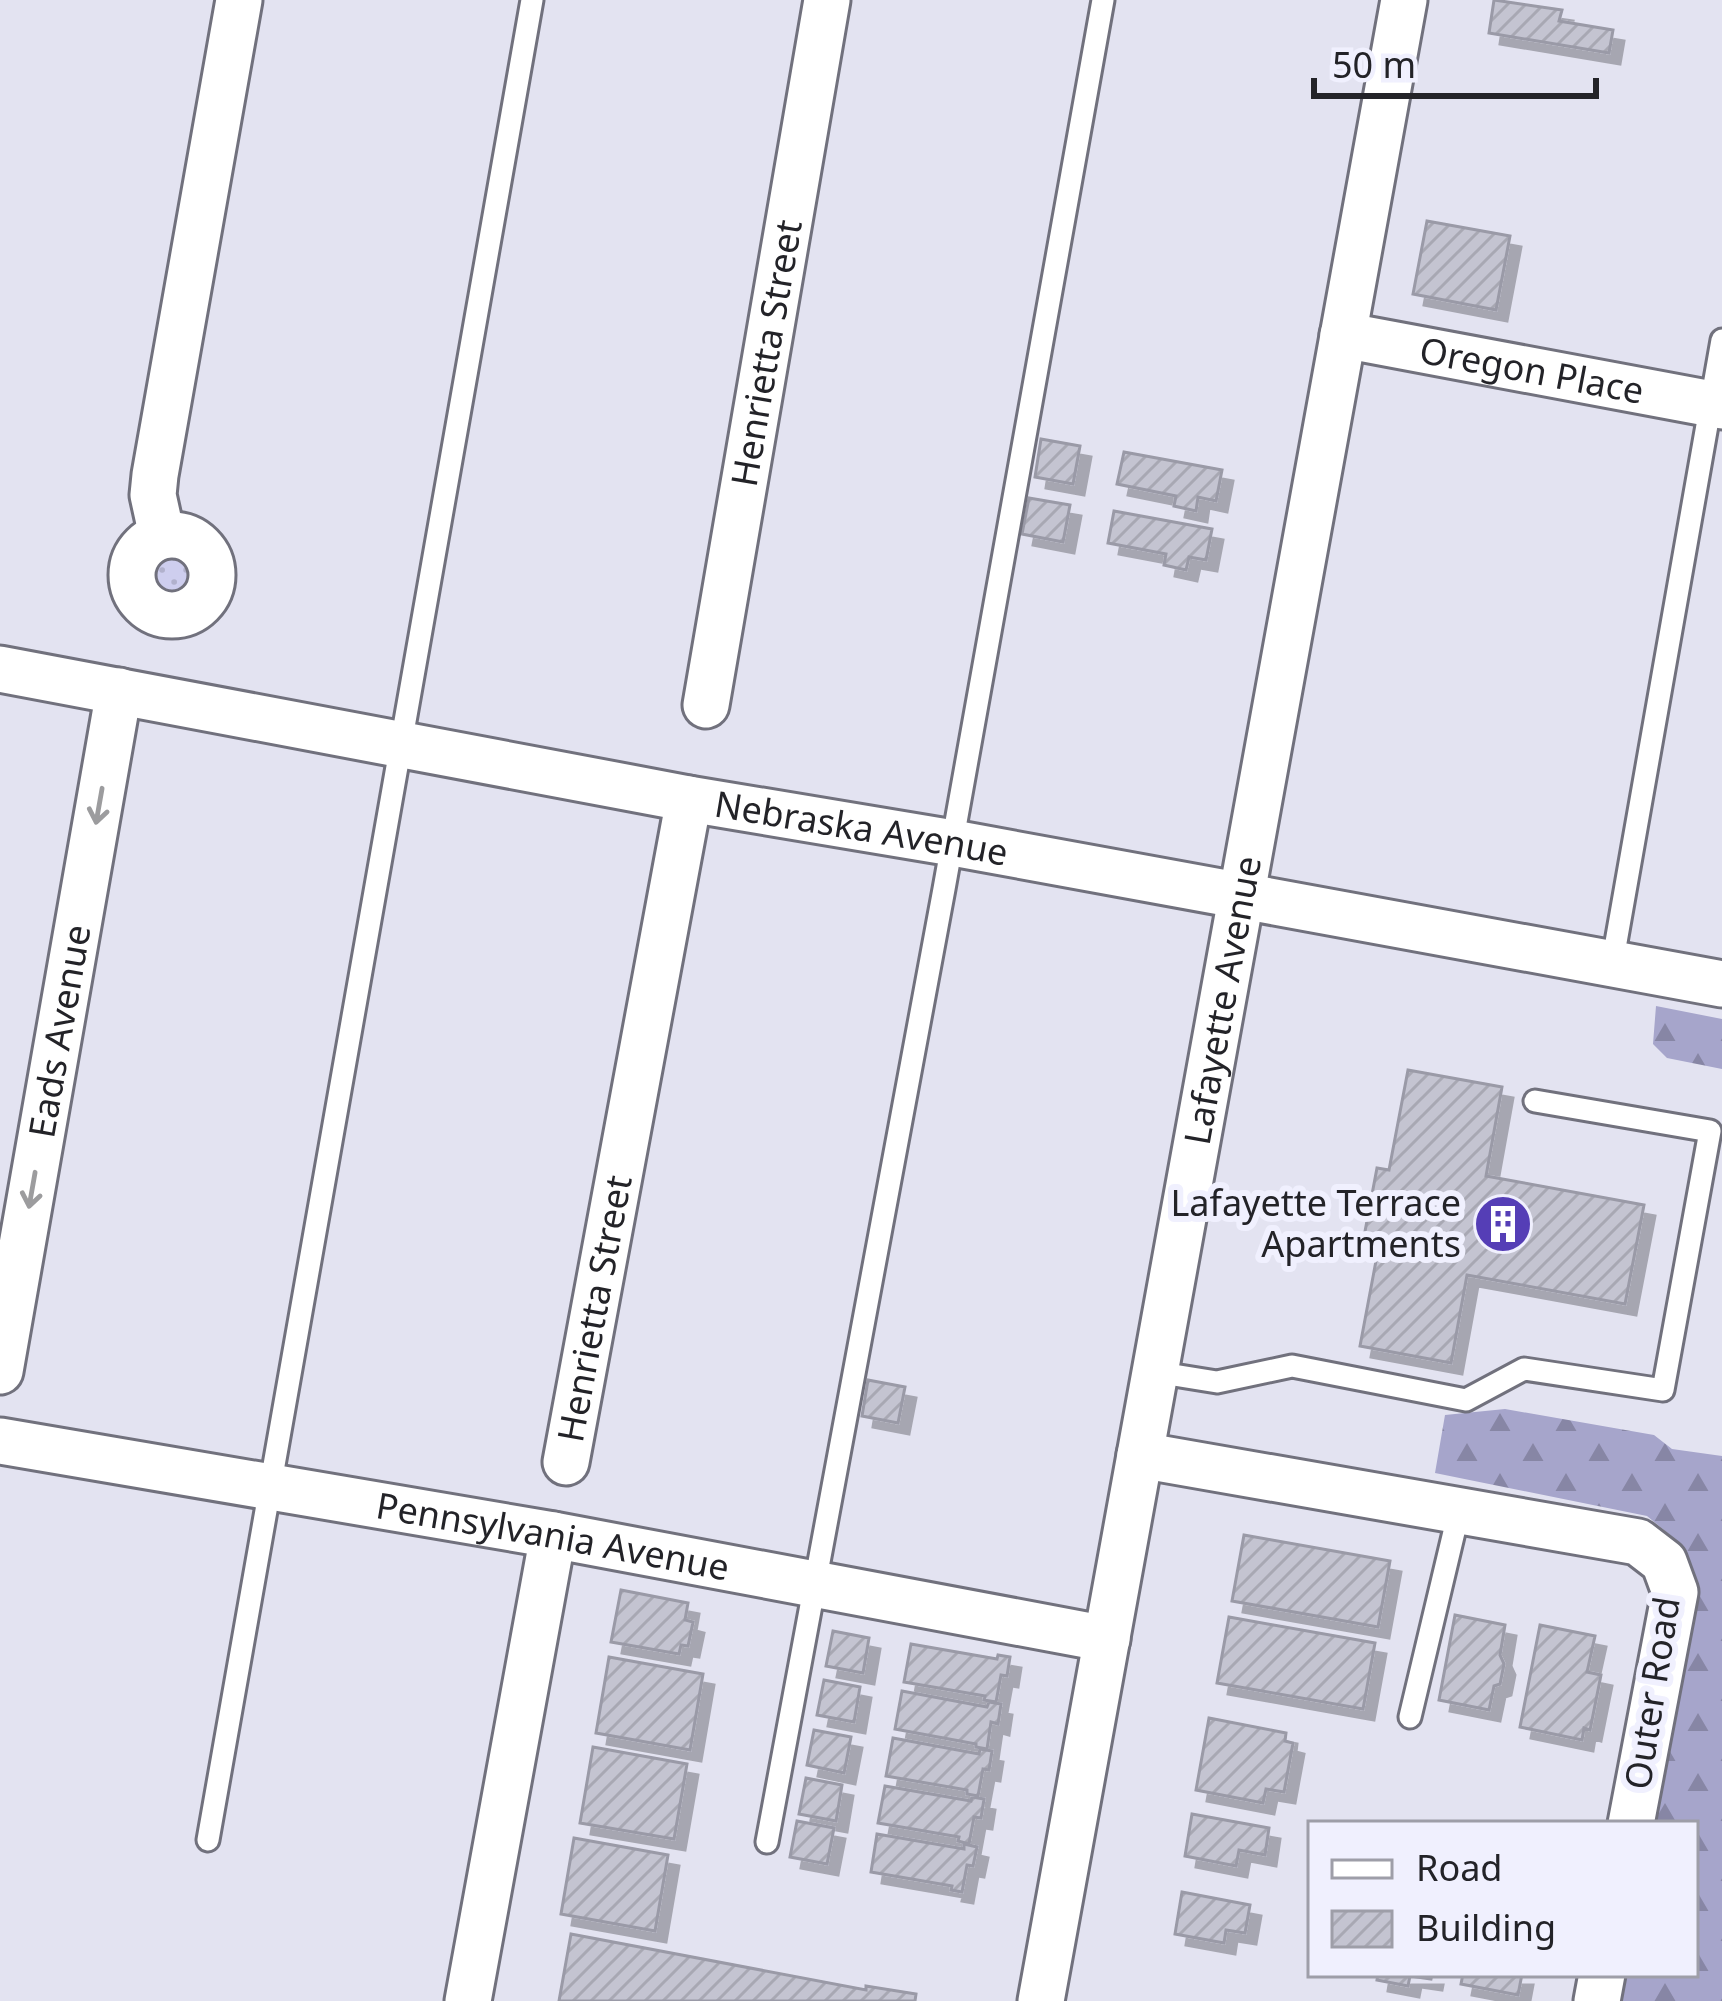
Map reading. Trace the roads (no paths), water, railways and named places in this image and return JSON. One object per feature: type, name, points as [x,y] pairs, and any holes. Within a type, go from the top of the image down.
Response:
[{"type":"street","points":[[162,536],[153,495],[155,475],[239,0]]},
{"type":"street","name":"Henrietta Street","points":[[706,705],[827,0]]},
{"type":"street","name":"Lafayette Avenue","points":[[1041,2001],[1404,0]]},
{"type":"street","name":"Oregon Place","points":[[1343,335],[1716,405]]},
{"type":"street","name":"Nebraska Avenue","points":[[0,669],[689,799],[1722,984]]},
{"type":"street","name":"Eads Avenue","points":[[0,1371],[119,691]]},
{"type":"street","name":"Henrietta Street","points":[[566,1462],[689,799]]},
{"type":"street","name":"Pennsylvania Avenue","points":[[0,1442],[553,1534],[1107,1639]]},
{"type":"street","points":[[1140,1455],[1459,1511]]},
{"type":"street","name":"Outer Road","points":[[1459,1511],[1639,1542],[1664,1562],[1675,1592],[1632,1821]]},
{"type":"street","points":[[468,2001],[553,1534]]},
{"type":"lane","points":[[208,1840],[532,0]]},
{"type":"lane","points":[[767,1842],[1103,0]]},
{"type":"lane","points":[[1612,965],[1716,405],[1722,340]]},
{"type":"lane","points":[[1155,1372],[1217,1382],[1292,1366],[1466,1400],[1524,1369],[1663,1390],[1710,1132],[1535,1102]]},
{"type":"lane","points":[[1410,1717],[1459,1511]]},
{"type":"place","name":"Lafayette Terrace Apartments","points":[[1503,1224]]}]
